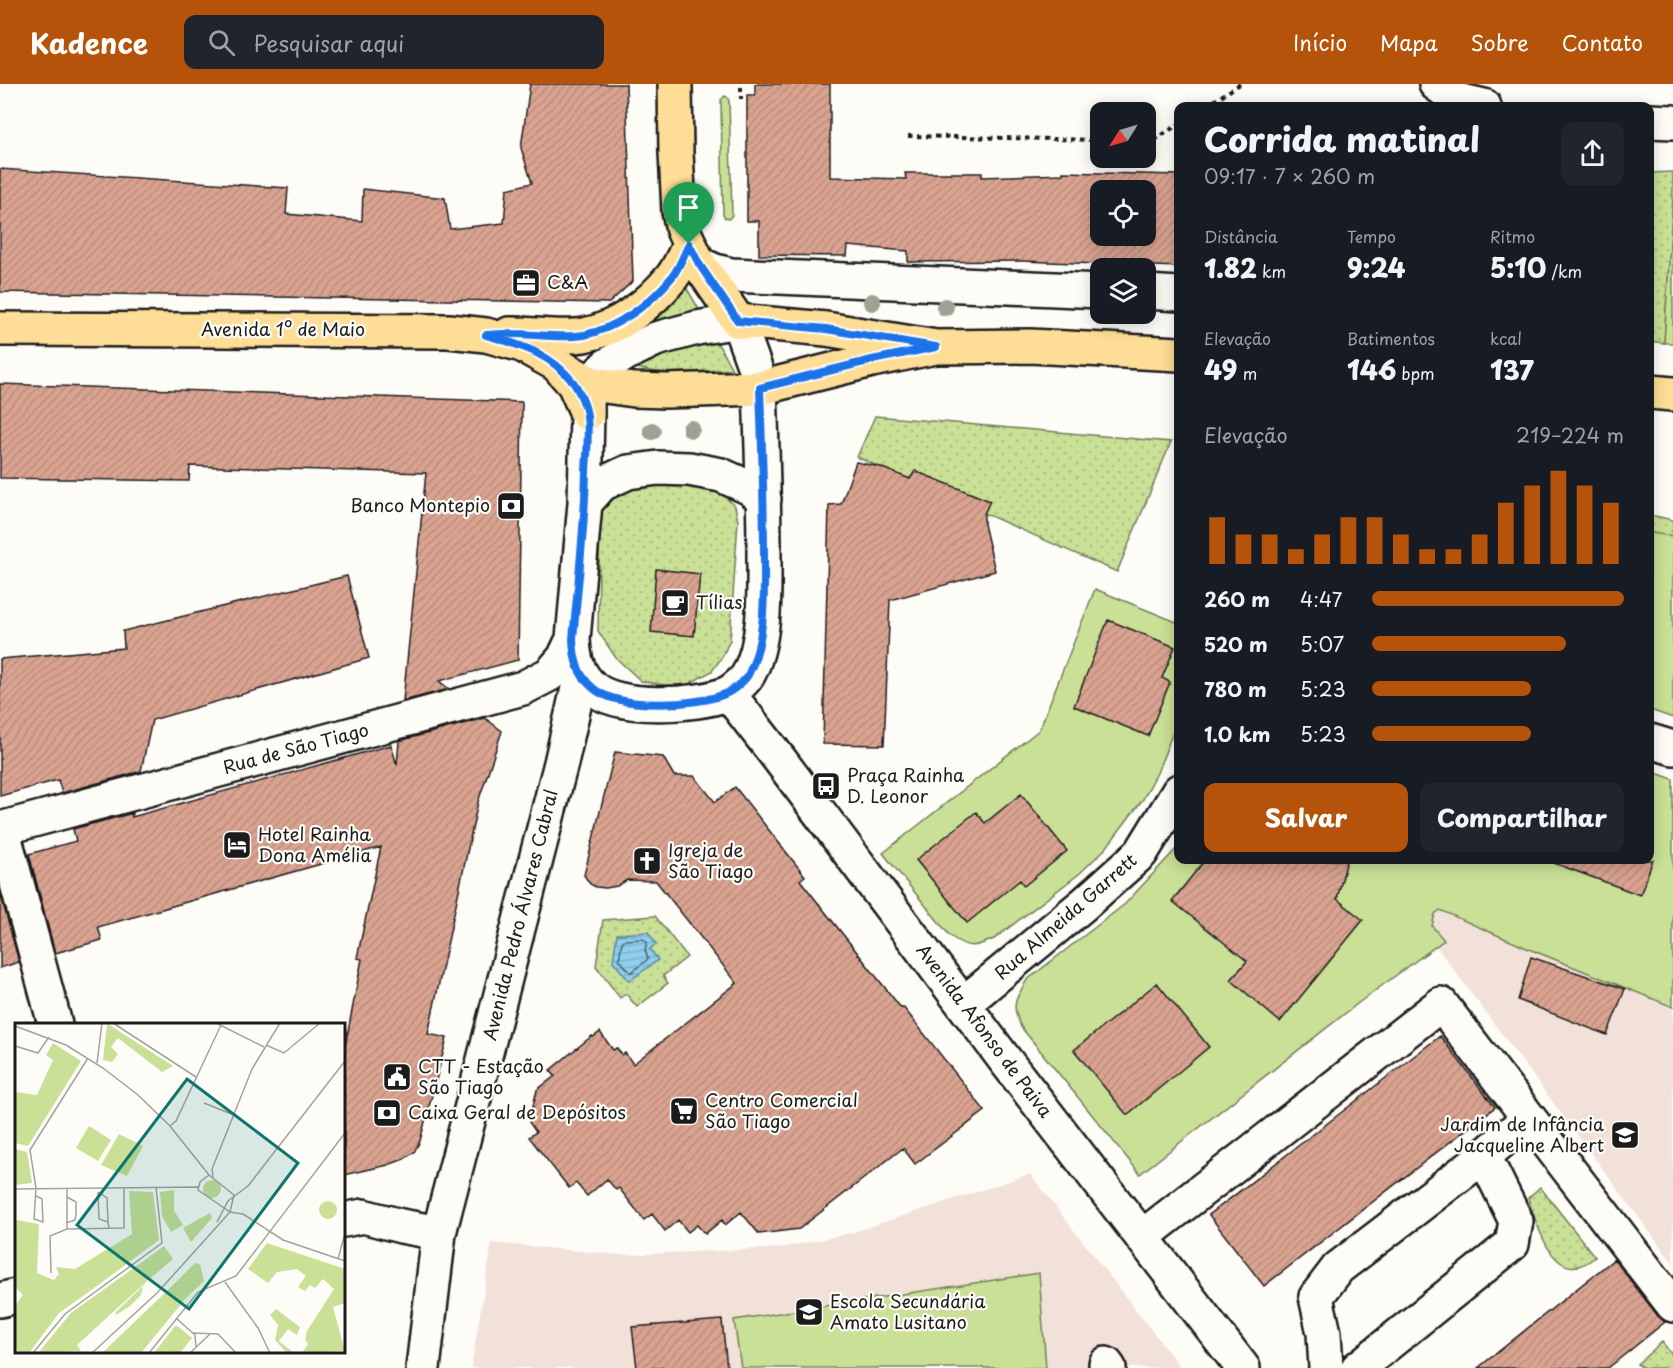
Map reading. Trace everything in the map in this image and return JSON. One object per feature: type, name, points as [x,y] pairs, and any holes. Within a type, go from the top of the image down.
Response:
[{"type":"main road","points":[[675,84],[679,212],[683,230],[694,254],[738,321],[826,329],[936,347],[1030,346],[1174,354]]},
{"type":"main road","points":[[486,335],[583,335],[606,328],[623,320],[643,306],[694,254]]},
{"type":"main road","name":"Avenida 1º de Maio","points":[[0,329],[449,331],[486,335],[522,345],[543,356],[558,366],[588,398],[604,386],[666,391],[760,388],[872,360],[936,347]]},
{"type":"main road","points":[[1654,392],[1673,394]]},
{"type":"street","points":[[1436,84],[1458,100],[1467,102]]},
{"type":"street","points":[[1654,121],[1673,122]]},
{"type":"street","points":[[694,254],[715,271],[731,275],[1090,291]]},
{"type":"street","points":[[1156,293],[1174,294]]},
{"type":"street","points":[[738,321],[760,388],[764,499],[764,603],[759,645],[748,675],[728,693],[701,701],[640,703],[608,697],[594,689],[581,675],[574,657],[573,639],[585,503],[588,398],[606,366],[626,354],[656,339],[696,328],[738,321]]},
{"type":"street","points":[[585,503],[602,484],[628,472],[658,468],[689,469],[721,475],[750,489],[764,499]]},
{"type":"street","name":"Rua de São Tiago","points":[[1,829],[524,688],[550,674],[564,658],[573,639]]},
{"type":"street","name":"Avenida Pedro Álvares Cabral","points":[[423,1368],[439,1233],[561,763],[581,675]]},
{"type":"street","name":"Avenida Afonso de Paiva","points":[[728,693],[1243,1368]]},
{"type":"street","points":[[1654,742],[1673,748]]},
{"type":"street","name":"Rua Almeida Garrett","points":[[963,1003],[1084,904],[1142,853],[1174,799]]},
{"type":"street","points":[[1,829],[55,1023]]},
{"type":"street","points":[[1142,1237],[1441,1005],[1673,1305]]},
{"type":"street","points":[[1326,1368],[1324,1333],[1316,1297],[1338,1268],[1484,1156],[1529,1118]]},
{"type":"street","points":[[1358,1368],[1512,1244],[1516,1221],[1484,1156]]},
{"type":"street","points":[[345,1220],[363,1216],[439,1233]]},
{"type":"street","points":[[0,1300],[15,1296]]},
{"type":"path","points":[[1212,102],[1240,84]]},
{"type":"path","points":[[741,87],[741,99]]},
{"type":"path","points":[[1156,139],[1174,127]]},
{"type":"path","points":[[908,136],[1090,140]]},
{"type":"shaded area","name":"Jardim de Infância Jacqueline Albert","points":[[1440,910],[1673,1007],[1673,1263],[1436,946],[1444,940],[1430,925],[1435,913]]},
{"type":"shaded area","name":"Escola Secundária Amato Lusitano","points":[[1030,1174],[1181,1368],[471,1368],[492,1243],[621,1255],[782,1248],[851,1233]]},
{"type":"green space","points":[[725,96],[729,101],[732,215],[729,219],[723,215],[721,100]]},
{"type":"green space","points":[[1673,172],[1664,343],[1654,342],[1654,173]]},
{"type":"green space","points":[[1673,198],[1673,343],[1664,343]]},
{"type":"green space","points":[[683,282],[700,311],[664,320],[630,334]]},
{"type":"green space","points":[[701,341],[718,344],[732,369],[666,373],[629,365]]},
{"type":"green space","points":[[875,416],[1171,442],[1117,572],[857,457]]},
{"type":"green space","points":[[668,482],[705,486],[722,494],[735,506],[738,521],[730,640],[712,671],[687,685],[664,685],[641,681],[616,658],[598,631],[600,509],[613,492],[634,484]]},
{"type":"green space","points":[[1654,516],[1673,520],[1673,536],[1654,534]]},
{"type":"green space","points":[[1654,534],[1673,536],[1673,718],[1654,711]]},
{"type":"green space","points":[[1095,589],[1174,621],[1174,730],[1157,773],[1143,799],[1106,848],[1079,874],[994,939],[981,944],[967,945],[950,936],[883,853],[1039,730]]},
{"type":"green space","points":[[1654,772],[1673,779],[1673,1007],[1440,910],[1435,914],[1432,926],[1444,940],[1361,1001],[1140,1174],[1021,1027],[1015,1008],[1019,993],[1027,980],[1125,904],[1174,851],[1174,864],[1654,864]]},
{"type":"green space","points":[[655,916],[687,957],[663,976],[668,983],[637,1007],[626,994],[620,998],[596,966],[603,920]]},
{"type":"green space","points":[[1540,1187],[1595,1257],[1581,1265],[1569,1266],[1558,1261],[1550,1251],[1528,1198]]},
{"type":"green space","points":[[1039,1273],[1046,1368],[741,1368],[734,1320]]},
{"type":"green space","points":[[1662,1342],[1673,1356],[1673,1368],[1644,1368],[1637,1364]]},
{"type":"water","points":[[648,932],[656,944],[650,949],[658,960],[629,981],[613,961],[617,934]]},
{"type":"building","points":[[530,84],[626,84],[633,281],[609,303],[0,292],[0,169],[288,188],[286,214],[362,221],[363,189],[445,198],[450,229],[504,223],[507,189],[532,183],[521,148]]},
{"type":"building","points":[[755,84],[830,84],[830,177],[906,179],[905,173],[982,173],[982,177],[1063,174],[1063,172],[1174,175],[1174,267],[1156,266],[1156,258],[1090,258],[1090,264],[1022,261],[908,262],[908,251],[848,246],[847,256],[759,255],[759,221],[747,221],[747,95],[755,95]]},
{"type":"building","points":[[0,384],[522,402],[518,660],[439,681],[449,689],[403,701],[426,473],[190,466],[189,481],[0,478]]},
{"type":"building","points":[[856,462],[880,467],[910,479],[915,471],[990,501],[984,514],[984,524],[995,571],[890,600],[884,745],[823,744],[829,505],[841,504]]},
{"type":"building","name":"Tílias","points":[[656,569],[700,574],[694,636],[651,632]]},
{"type":"building","points":[[347,576],[369,658],[152,720],[141,771],[62,793],[58,780],[0,796],[0,659],[124,648],[123,631]]},
{"type":"building","points":[[1108,620],[1174,647],[1162,678],[1170,682],[1148,736],[1074,706]]},
{"type":"building","points":[[485,718],[502,731],[478,802],[428,1034],[447,1038],[420,1141],[414,1152],[404,1159],[345,1175],[345,1047],[362,959],[357,958],[381,847],[98,927],[102,940],[55,953],[29,854],[76,841],[73,829],[133,813],[132,817],[391,745],[397,765],[399,741]]},
{"type":"building","points":[[615,752],[663,757],[674,776],[694,776],[715,802],[735,787],[805,876],[800,880],[985,1111],[915,1164],[903,1148],[799,1229],[759,1234],[741,1212],[725,1225],[722,1220],[705,1234],[697,1225],[688,1232],[678,1220],[665,1231],[652,1214],[644,1220],[619,1188],[616,1190],[607,1179],[587,1196],[576,1183],[569,1188],[529,1137],[536,1132],[529,1122],[537,1090],[555,1076],[550,1070],[600,1032],[613,1050],[617,1048],[622,1055],[625,1053],[633,1064],[737,983],[656,881],[627,880],[617,886],[606,888],[590,884],[584,875]]},
{"type":"building","points":[[1021,794],[1067,851],[1024,886],[1020,880],[967,923],[916,860],[976,812],[985,823]]},
{"type":"building","points":[[1202,864],[1346,864],[1337,899],[1363,920],[1280,1022],[1231,980],[1247,961],[1172,901]]},
{"type":"building","points":[[1557,864],[1652,864],[1640,895]]},
{"type":"building","points":[[0,892],[19,962],[0,968]]},
{"type":"building","points":[[1531,957],[1625,989],[1607,1035],[1518,1000]]},
{"type":"building","points":[[1157,983],[1209,1047],[1127,1115],[1074,1050]]},
{"type":"building","points":[[1440,1036],[1495,1107],[1264,1286],[1209,1215]]},
{"type":"building","points":[[1614,1259],[1665,1322],[1608,1368],[1478,1368]]},
{"type":"building","points":[[722,1320],[727,1368],[637,1368],[632,1327]]},
{"type":"place","name":"C&A","points":[[526,283]]},
{"type":"place","name":"Banco Montepio","points":[[511,506]]},
{"type":"place","name":"Tílias","points":[[675,603]]},
{"type":"place","name":"Praça Rainha D. Leonor","points":[[826,786]]},
{"type":"place","name":"Hotel Rainha Dona Amélia","points":[[237,845]]},
{"type":"place","name":"Igreja de São Tiago","points":[[647,861]]},
{"type":"place","name":"CTT - Estação São Tiago","points":[[397,1077]]},
{"type":"place","name":"Centro Comercial São Tiago","points":[[684,1111]]},
{"type":"place","name":"Caixa Geral de Depósitos","points":[[387,1113]]},
{"type":"place","name":"Jardim de Infância Jacqueline Albert","points":[[1625,1135]]},
{"type":"place","name":"Escola Secundária Amato Lusitano","points":[[809,1312]]},
{"type":"route","points":[[689,244],[699,264],[738,321],[826,329],[936,347],[837,368],[760,388],[764,499],[764,603],[759,645],[748,675],[728,693],[701,701],[640,703],[608,697],[594,689],[581,675],[574,657],[573,639],[585,503],[586,461],[586,413],[580,396],[574,384],[558,366],[543,356],[522,345],[486,335],[583,335],[606,328],[623,320],[643,306],[672,277],[689,244]]}]
